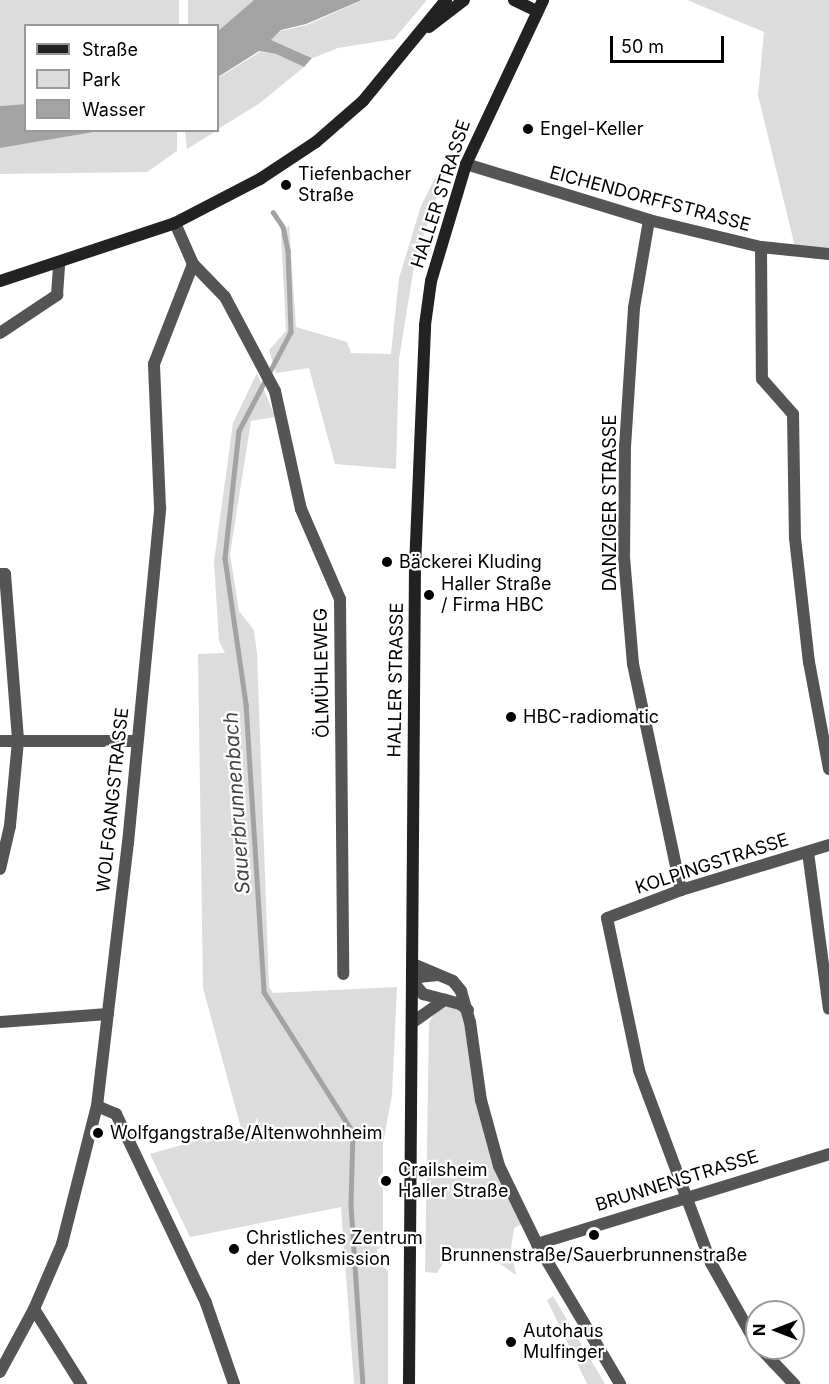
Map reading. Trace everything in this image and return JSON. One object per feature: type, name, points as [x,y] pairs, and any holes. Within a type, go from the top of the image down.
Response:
[{"type":"main road","points":[[0,281],[59,264],[175,223],[260,179],[316,142],[363,101],[446,0]]},
{"type":"main road","points":[[420,33],[464,0]]},
{"type":"main road","points":[[514,0],[540,4]]},
{"type":"main road","name":"HALLER STRASSE","points":[[409,1384],[420,393],[431,281],[466,164],[540,4]]},
{"type":"street","name":"EICHENDORFFSTRASSE","points":[[466,164],[649,220],[761,247],[829,254]]},
{"type":"street","name":"DANZIGER STRASSE","points":[[649,220],[634,308],[624,557],[633,664],[681,890]]},
{"type":"street","points":[[175,223],[193,264]]},
{"type":"street","points":[[761,247],[762,380],[793,414],[795,538],[809,662],[829,769]]},
{"type":"street","points":[[0,333],[57,295],[59,264]]},
{"type":"street","name":"WOLFGANGSTRASSE","points":[[0,1372],[34,1309],[62,1244],[97,1106],[160,508],[154,364],[193,264]]},
{"type":"street","name":"ÖLMÜHLEWEG","points":[[193,264],[225,297],[274,391],[301,509],[340,599],[343,974]]},
{"type":"street","points":[[0,574],[5,574],[18,741],[10,826],[0,869]]},
{"type":"street","points":[[0,741],[136,741]]},
{"type":"street","name":"KOLPINGSTRASSE","points":[[683,1197],[639,1070],[607,918],[681,890],[829,844]]},
{"type":"street","points":[[808,852],[829,1009]]},
{"type":"street","points":[[413,964],[443,976],[461,991],[468,1010],[481,1100],[499,1166],[537,1244],[620,1384]]},
{"type":"street","points":[[443,976],[420,976],[413,982],[423,994],[460,1004],[468,1010]]},
{"type":"street","points":[[413,1022],[445,1000]]},
{"type":"street","points":[[0,1022],[108,1014]]},
{"type":"street","points":[[97,1106],[116,1114],[206,1303],[234,1384]]},
{"type":"street","name":"BRUNNENSTRASSE","points":[[537,1244],[683,1197],[829,1154]]},
{"type":"street","points":[[683,1197],[711,1263],[745,1323]]},
{"type":"street","points":[[34,1309],[81,1384]]},
{"type":"street","points":[[772,1360],[795,1384]]},
{"type":"green space","points":[[0,0],[179,0],[179,24],[24,24],[24,104],[0,106]]},
{"type":"green space","points":[[188,0],[254,0],[219,30],[219,24],[188,24]]},
{"type":"green space","points":[[363,0],[427,0],[394,39],[338,48],[313,58],[271,40],[281,31],[307,25]]},
{"type":"green space","points":[[687,0],[829,0],[829,254],[796,251],[758,95],[764,32]]},
{"type":"green space","points":[[260,52],[276,54],[304,67],[260,103],[219,128],[219,77]]},
{"type":"green space","points":[[94,132],[177,132],[177,151],[147,172],[0,174],[0,148]]},
{"type":"green space","points":[[185,132],[214,132],[187,149]]},
{"type":"green space","points":[[445,173],[415,260],[399,359],[396,469],[335,464],[309,368],[276,373],[269,350],[286,331],[281,235],[289,225],[296,327],[347,342],[351,353],[391,354],[399,278],[421,206],[436,176]]},
{"type":"green space","points":[[257,373],[275,417],[251,421],[230,554],[239,611],[254,630],[257,654],[269,987],[273,993],[397,987],[392,1095],[383,1143],[383,1245],[377,1250],[378,1261],[388,1271],[388,1384],[354,1384],[341,1207],[190,1237],[150,1154],[241,1128],[203,988],[198,654],[225,653],[219,641],[214,562],[233,423]]},
{"type":"green space","points":[[453,1001],[460,1004],[481,1100],[525,1222],[514,1228],[511,1249],[516,1275],[480,1250],[443,1263],[437,1273],[425,1272],[429,1023],[434,1014]]},
{"type":"green space","points":[[553,1296],[605,1384],[587,1384],[547,1300]]},
{"type":"water","points":[[254,0],[362,0],[306,24],[281,30],[271,40],[312,58],[304,67],[276,54],[259,51],[219,76],[219,30]]},
{"type":"water","points":[[24,104],[24,132],[94,132],[0,148],[0,106]]},
{"type":"waterway","name":"Sauerbrunnenbach","points":[[273,212],[283,227],[288,250],[291,332],[239,431],[225,558],[246,704],[264,992],[353,1132],[351,1205],[363,1384]]},
{"type":"place","name":"Engel-Keller","points":[[528,129]]},
{"type":"place","name":"Tiefenbacher Straße","points":[[286,185]]},
{"type":"place","name":"Bäckerei Kluding","points":[[387,562]]},
{"type":"place","name":"Haller Straße / Firma HBC","points":[[429,595]]},
{"type":"place","name":"HBC-radiomatic","points":[[511,717]]},
{"type":"place","name":"Wolfgangstraße/Altenwohnheim","points":[[98,1133]]},
{"type":"place","name":"Crailsheim Haller Straße","points":[[386,1181]]},
{"type":"place","name":"Brunnenstraße/Sauerbrunnenstraße","points":[[594,1235]]},
{"type":"place","name":"Christliches Zentrum der Volksmission","points":[[234,1249]]},
{"type":"place","name":"Autohaus Mulfinger","points":[[511,1342]]}]
